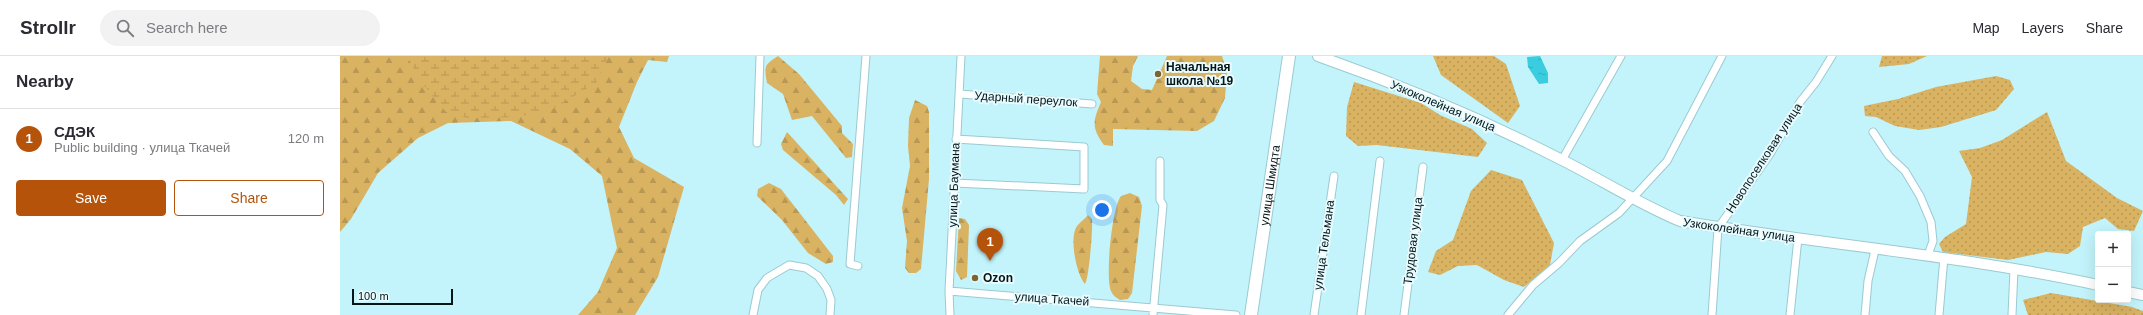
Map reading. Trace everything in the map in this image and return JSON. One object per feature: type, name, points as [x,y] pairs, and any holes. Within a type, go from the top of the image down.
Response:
[{"type":"main road","name":"улица Шмидта","points":[[1251,315],[1289,56]]},
{"type":"street","points":[[757,143],[760,56]]},
{"type":"street","points":[[858,266],[850,264],[866,56]]},
{"type":"street","name":"улица Баумана","points":[[950,315],[949,291],[961,56]]},
{"type":"street","name":"Узкоколейная улица","points":[[1318,56],[1395,85],[1476,120],[1562,160],[1632,197],[1651,210],[1680,222],[1875,250],[1944,257],[2095,284]]},
{"type":"street","points":[[1562,160],[1621,56]]},
{"type":"street","points":[[1508,315],[1533,285],[1559,263],[1580,241],[1619,213],[1632,197],[1646,186],[1667,161],[1722,56]]},
{"type":"street","name":"Новопоселковая улица","points":[[1718,228],[1770,154],[1800,102],[1816,82],[1832,56]]},
{"type":"street","name":"Ударный переулок","points":[[960,94],[1092,104]]},
{"type":"street","points":[[1873,132],[1889,156],[1905,171],[1920,196],[1931,222],[1933,241],[1928,255]]},
{"type":"street","points":[[955,183],[1084,189],[1084,147],[956,139]]},
{"type":"street","points":[[1153,315],[1152,307],[1163,205],[1160,200],[1160,161]]},
{"type":"street","points":[[1361,315],[1380,161]]},
{"type":"street","name":"Трудовая улица","points":[[1404,315],[1423,167]]},
{"type":"street","name":"улица Тельмана","points":[[1314,315],[1334,176]]},
{"type":"street","points":[[1712,315],[1718,228]]},
{"type":"street","points":[[1790,315],[1798,238]]},
{"type":"street","points":[[1865,315],[1868,281],[1875,250]]},
{"type":"street","points":[[1939,315],[1944,257]]},
{"type":"street","points":[[753,315],[758,290],[767,278],[789,266],[806,268],[818,276],[827,289],[831,300],[830,315]]},
{"type":"street","points":[[2012,315],[2014,269]]},
{"type":"street","name":"улица Ткачей","points":[[949,291],[1152,307],[1192,313],[1236,315]]},
{"type":"street","points":[[2131,293],[2143,295]]},
{"type":"street","points":[[1147,315],[1152,307]]},
{"type":"green space","points":[[340,56],[669,56],[667,62],[648,60],[637,82],[619,127],[634,158],[684,187],[658,277],[635,315],[578,315],[598,292],[617,248],[602,176],[570,149],[511,121],[448,123],[418,138],[378,173],[351,219],[340,232]]},
{"type":"green space","points":[[407,56],[608,56],[596,83],[554,108],[518,117],[468,118],[446,112],[421,82]]},
{"type":"green space","points":[[778,56],[799,74],[842,126],[842,133],[853,144],[852,157],[846,158],[812,116],[792,120],[783,94],[767,83],[765,73],[766,66]]},
{"type":"green space","points":[[1100,56],[1138,56],[1133,66],[1131,81],[1142,89],[1152,90],[1167,56],[1222,56],[1227,72],[1225,98],[1214,121],[1197,131],[1113,129],[1113,146],[1104,145],[1095,128],[1096,114],[1101,102],[1097,94]]},
{"type":"green space","points":[[1433,56],[1494,56],[1506,64],[1520,106],[1508,123],[1441,75]]},
{"type":"green space","points":[[1882,56],[1927,56],[1909,64],[1879,67]]},
{"type":"green space","points":[[1996,76],[2010,80],[2014,89],[1996,110],[1941,127],[1919,130],[1895,126],[1876,117],[1865,116],[1864,106],[1898,99],[1936,87]]},
{"type":"green space","points":[[1354,82],[1421,103],[1440,115],[1472,129],[1487,143],[1478,157],[1377,145],[1358,146],[1346,136],[1347,107]]},
{"type":"green space","points":[[915,100],[927,106],[929,112],[929,179],[921,269],[916,273],[909,273],[905,268],[907,241],[902,208],[910,166],[908,146],[909,118]]},
{"type":"green space","points":[[2047,112],[2066,161],[2117,198],[2143,211],[2134,231],[2118,229],[2105,218],[2083,227],[2080,246],[2068,254],[2046,252],[2008,260],[1943,252],[1939,244],[1945,237],[1966,224],[1972,177],[1959,151],[1980,148],[2002,140]]},
{"type":"green space","points":[[787,132],[848,199],[844,205],[836,195],[783,150],[781,144]]},
{"type":"green space","points":[[1491,170],[1522,180],[1554,243],[1550,265],[1524,287],[1504,280],[1477,265],[1458,266],[1440,275],[1428,272],[1436,251],[1453,240],[1471,191]]},
{"type":"green space","points":[[769,183],[781,189],[833,256],[833,262],[826,264],[808,253],[782,220],[757,196],[758,189]]},
{"type":"green space","points":[[1130,193],[1139,197],[1142,206],[1132,293],[1128,299],[1120,300],[1112,293],[1109,284],[1110,243],[1118,203],[1121,196]]},
{"type":"green space","points":[[1088,215],[1092,219],[1092,232],[1085,284],[1076,264],[1074,238],[1077,226]]},
{"type":"green space","points":[[959,218],[965,219],[969,225],[967,277],[961,280],[956,271]]},
{"type":"green space","points":[[2051,293],[2095,301],[2095,303],[2109,303],[2132,307],[2143,311],[2143,315],[2028,315],[2023,300]]},
{"type":"water","points":[[1540,56],[1548,73],[1548,83],[1539,84],[1528,67],[1527,57]]},
{"type":"place","name":"Начальная школа №19","points":[[1158,74]]},
{"type":"place","name":"СДЭК","points":[[990,261]]},
{"type":"place","name":"Ozon","points":[[975,278]]}]
